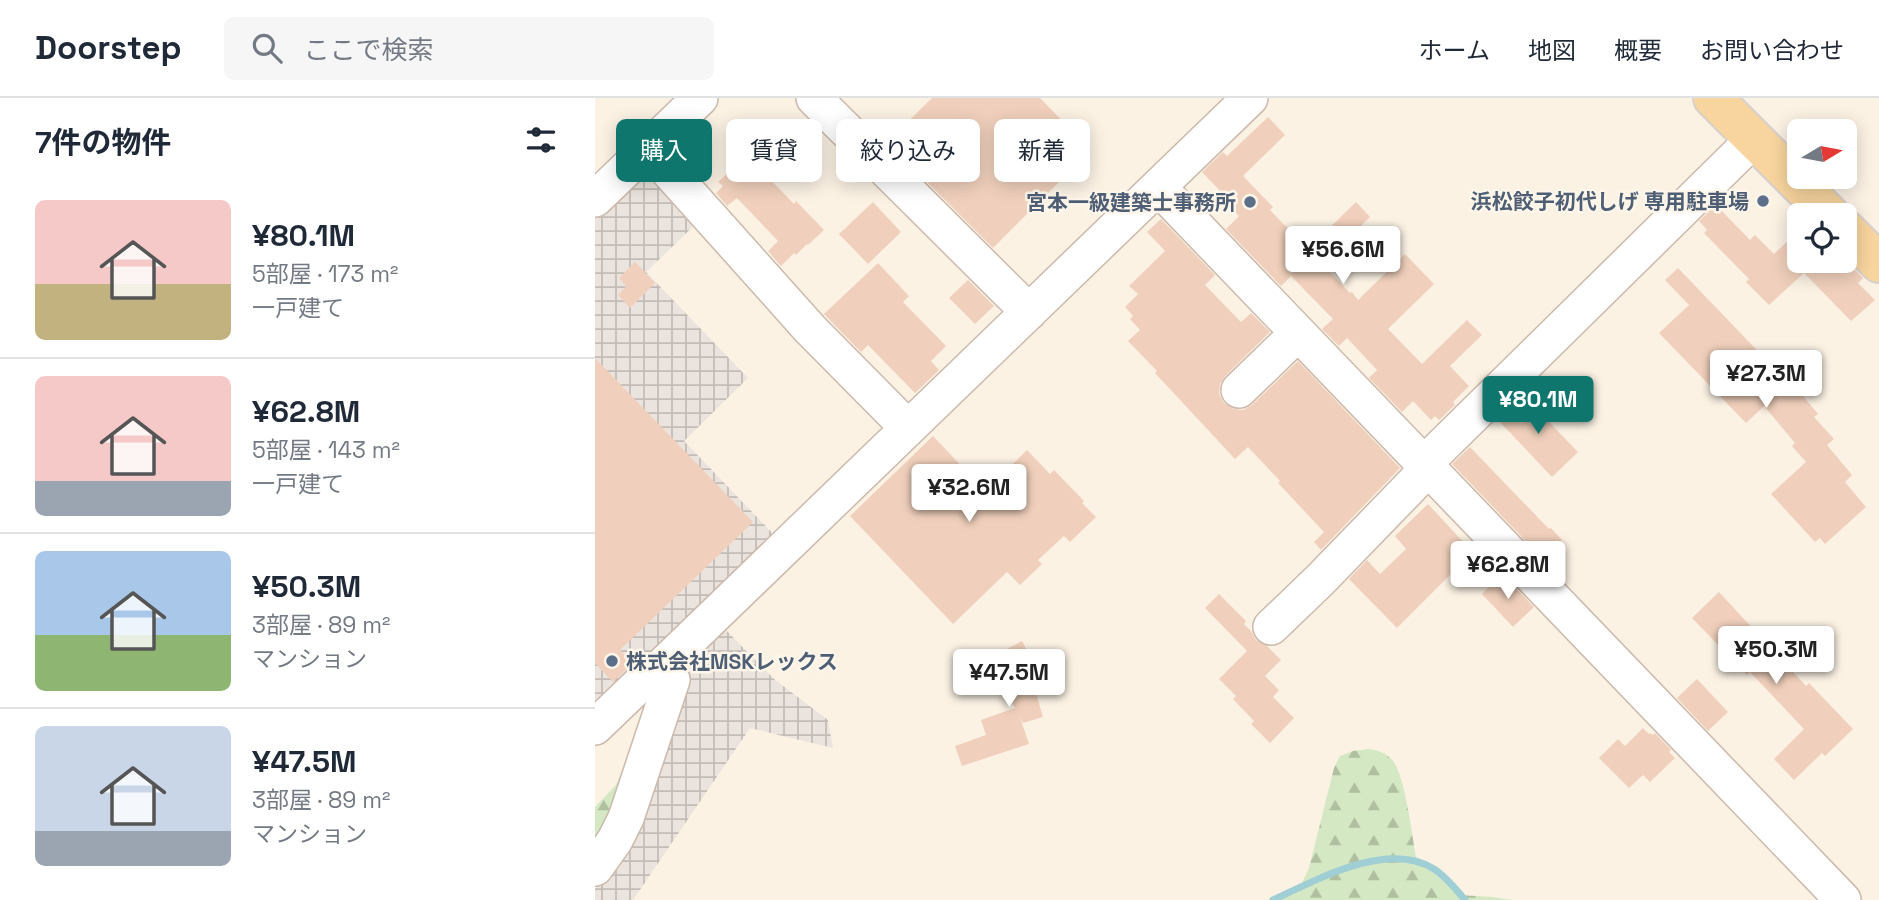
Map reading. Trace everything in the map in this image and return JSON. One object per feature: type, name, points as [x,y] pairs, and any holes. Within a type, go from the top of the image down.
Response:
[{"type":"main road","points":[[1713,98],[1819,203]]},
{"type":"main road","points":[[1857,241],[1879,263]]},
{"type":"street","points":[[679,119],[701,98]]},
{"type":"street","points":[[814,98],[1029,312]]},
{"type":"street","points":[[595,727],[660,668],[1250,98]]},
{"type":"street","points":[[1271,627],[1416,481],[1436,452],[1754,139]]},
{"type":"street","points":[[595,199],[616,179]]},
{"type":"street","points":[[678,182],[810,328],[908,428]]},
{"type":"street","points":[[1158,187],[1843,900]]},
{"type":"street","points":[[1238,390],[1298,333]]},
{"type":"street","points":[[595,868],[615,840],[625,818],[667,693],[671,680],[660,668]]},
{"type":"shaded area","points":[[625,182],[663,182],[702,218],[646,272],[748,378],[684,441],[778,539],[595,710],[595,211]]},
{"type":"shaded area","points":[[720,624],[774,679],[828,720],[833,748],[750,728],[633,900],[595,900],[595,889],[622,857],[688,663]]},
{"type":"green space","points":[[649,697],[595,855],[595,807],[616,785]]},
{"type":"green space","points":[[1369,749],[1385,754],[1397,769],[1420,865],[1459,895],[1513,900],[1281,900],[1300,887],[1309,868],[1334,768],[1340,756]]},
{"type":"building","points":[[932,98],[1040,98],[1061,119],[994,119],[994,182],[1059,182],[993,248],[927,182],[980,182],[980,119],[911,119]]},
{"type":"building","points":[[1268,117],[1285,135],[1243,176],[1273,207],[1270,210],[1308,249],[1356,202],[1370,217],[1322,264],[1350,293],[1358,300],[1405,254],[1434,284],[1388,329],[1422,364],[1467,320],[1482,335],[1450,366],[1469,386],[1439,420],[1435,416],[1431,420],[1413,401],[1402,412],[1369,378],[1377,370],[1347,338],[1339,346],[1322,329],[1333,319],[1291,276],[1281,286],[1226,229],[1239,216],[1224,200],[1226,197],[1202,172],[1223,152],[1227,156]]},
{"type":"building","points":[[726,175],[726,182],[773,182],[824,230],[781,266],[768,251],[778,241],[737,198],[727,206],[716,193],[723,186],[718,182]]},
{"type":"building","points":[[873,202],[901,232],[868,264],[839,234]]},
{"type":"building","points":[[1716,205],[1750,240],[1755,235],[1774,254],[1787,242],[1787,273],[1804,273],[1769,305],[1746,282],[1749,279],[1704,233],[1707,230],[1699,221]]},
{"type":"building","points":[[1161,219],[1215,275],[1205,285],[1241,322],[1251,313],[1270,332],[1225,376],[1220,384],[1219,394],[1224,403],[1234,409],[1243,410],[1252,405],[1298,361],[1400,468],[1321,550],[1314,542],[1324,532],[1278,483],[1280,481],[1248,447],[1235,459],[1128,341],[1140,330],[1130,319],[1133,316],[1125,307],[1138,294],[1129,286],[1165,251],[1147,232]]},
{"type":"building","points":[[635,262],[655,283],[630,308],[618,295],[626,286],[619,278]]},
{"type":"building","points":[[878,263],[909,296],[903,302],[946,346],[931,361],[939,370],[915,393],[868,345],[861,352],[824,314]]},
{"type":"building","points":[[1678,268],[1777,371],[1780,368],[1818,414],[1814,417],[1834,439],[1827,445],[1852,475],[1845,482],[1866,507],[1825,544],[1820,538],[1815,542],[1771,494],[1806,462],[1792,446],[1795,443],[1764,406],[1746,423],[1659,333],[1689,305],[1665,280]]},
{"type":"building","points":[[1857,272],[1863,278],[1858,283],[1875,300],[1851,321],[1804,273]]},
{"type":"building","points":[[968,280],[994,306],[975,324],[949,298]]},
{"type":"building","points":[[595,358],[753,522],[620,650],[633,663],[613,682],[595,663]]},
{"type":"building","points":[[1523,395],[1578,452],[1552,477],[1498,420]]},
{"type":"building","points":[[933,436],[985,491],[1027,450],[1050,474],[1054,470],[1096,517],[1070,542],[1064,536],[1038,560],[1042,564],[1020,585],[1007,572],[953,624],[850,516]]},
{"type":"building","points":[[1470,447],[1562,540],[1543,559],[1452,464]]},
{"type":"building","points":[[1428,504],[1466,545],[1463,548],[1470,555],[1397,628],[1349,579],[1367,560],[1380,574],[1406,549],[1395,536]]},
{"type":"building","points":[[1502,574],[1534,607],[1513,627],[1482,594]]},
{"type":"building","points":[[1719,592],[1806,686],[1809,683],[1853,729],[1825,756],[1822,753],[1794,780],[1774,759],[1804,729],[1750,672],[1747,675],[1692,618]]},
{"type":"building","points":[[1219,594],[1246,621],[1244,624],[1256,640],[1267,646],[1281,660],[1265,676],[1279,690],[1273,697],[1294,718],[1270,743],[1251,724],[1254,721],[1233,699],[1236,696],[1219,679],[1247,651],[1205,608]]},
{"type":"building","points":[[1022,641],[1046,688],[1036,693],[1043,717],[1023,723],[1020,717],[1029,744],[962,766],[955,746],[986,735],[981,720],[1015,708],[1001,683],[1007,680],[994,656]]},
{"type":"building","points":[[1697,679],[1728,712],[1708,731],[1677,698]]},
{"type":"building","points":[[1643,728],[1649,734],[1655,733],[1675,758],[1650,782],[1643,775],[1629,788],[1599,758],[1618,739],[1625,746]]},
{"type":"waterway","points":[[1273,900],[1352,866],[1395,859],[1416,861],[1434,869],[1447,879],[1465,900]]},
{"type":"place","name":"浜松餃子初代しげ 専用駐車場","points":[[1763,201]]},
{"type":"place","name":"宮本一級建築士事務所","points":[[1250,202]]},
{"type":"place","name":"株式会社MSKレックス","points":[[612,661]]}]
